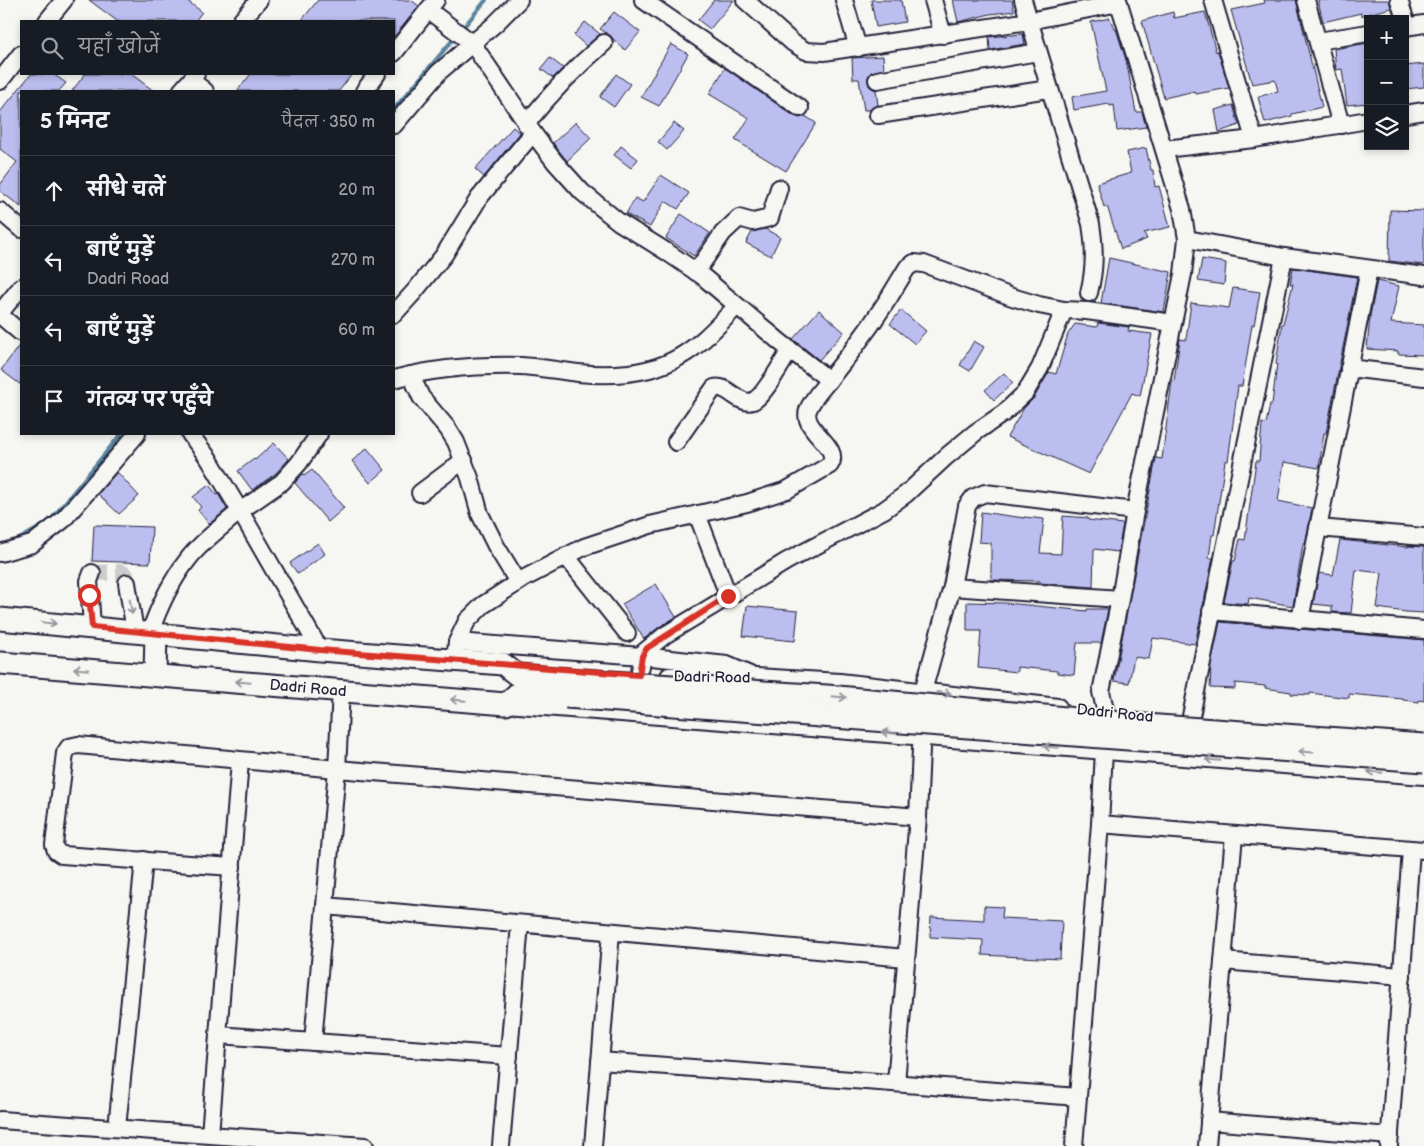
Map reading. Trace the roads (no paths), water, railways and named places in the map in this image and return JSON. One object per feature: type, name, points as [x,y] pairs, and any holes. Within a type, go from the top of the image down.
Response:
[{"type":"main road","name":"Dadri Road","points":[[0,619],[320,650],[456,651],[503,664]]},
{"type":"main road","points":[[147,633],[155,675]]},
{"type":"main road","name":"Dadri Road","points":[[4,663],[506,704]]},
{"type":"main road","points":[[503,664],[517,676],[565,688],[1424,761]]},
{"type":"main road","points":[[506,704],[518,693],[565,688],[827,696],[1131,724],[1424,745]]},
{"type":"street","points":[[242,20],[259,0]]},
{"type":"street","points":[[395,124],[468,40],[519,0]]},
{"type":"street","points":[[643,0],[800,108]]},
{"type":"street","points":[[745,0],[792,43],[806,51],[824,52],[1029,21],[1119,2],[1182,209],[1187,239],[1183,274],[1101,692],[1106,713]]},
{"type":"street","points":[[844,0],[858,48]]},
{"type":"street","points":[[933,0],[943,35]]},
{"type":"street","points":[[1023,0],[1091,224],[1095,248],[1089,293]]},
{"type":"street","points":[[1213,0],[1254,139]]},
{"type":"street","points":[[1306,0],[1342,125]]},
{"type":"street","points":[[1400,0],[1404,15]]},
{"type":"street","points":[[48,20],[62,1]]},
{"type":"street","points":[[395,52],[432,5],[443,22],[468,40],[529,129],[582,192],[619,222],[696,272],[829,380]]},
{"type":"street","points":[[1409,23],[1424,24]]},
{"type":"street","points":[[1318,42],[1364,35]]},
{"type":"street","points":[[395,313],[444,255],[479,198],[529,129],[551,93],[572,71],[604,43]]},
{"type":"street","points":[[877,80],[1038,52]]},
{"type":"street","points":[[2,75],[20,55]]},
{"type":"street","points":[[365,90],[377,75]]},
{"type":"street","points":[[189,82],[203,90]]},
{"type":"street","points":[[878,115],[1049,89]]},
{"type":"street","points":[[1409,113],[1424,111]]},
{"type":"street","points":[[1164,149],[1254,139],[1364,121]]},
{"type":"street","points":[[696,272],[722,233],[739,218],[753,222],[770,218],[778,188]]},
{"type":"street","points":[[0,211],[20,227]]},
{"type":"street","points":[[1187,239],[1284,257],[1424,276]]},
{"type":"street","points":[[1190,721],[1284,257]]},
{"type":"street","points":[[756,677],[727,665],[642,656],[456,651],[467,621],[484,605],[518,582],[584,547],[650,525],[747,503],[787,490],[830,465],[832,456],[830,450],[810,424],[807,417],[808,410],[874,321],[907,268],[914,263],[924,264],[1012,297],[1064,310],[1087,311],[1173,323]]},
{"type":"street","points":[[1300,620],[1369,269]]},
{"type":"street","points":[[20,288],[0,314],[20,333]]},
{"type":"street","points":[[395,379],[438,369],[478,366],[524,366],[579,373],[618,374],[652,368],[680,357],[706,339],[737,306]]},
{"type":"street","points":[[639,675],[642,656],[647,648],[665,635],[820,543],[884,510],[906,494],[976,432],[1004,412],[1025,393],[1040,368],[1064,310]]},
{"type":"street","points":[[676,442],[714,388],[722,388],[747,402],[754,401],[761,394],[790,350]]},
{"type":"street","points":[[1349,368],[1424,376]]},
{"type":"street","points":[[411,375],[421,397],[448,429],[464,460],[480,514],[496,546],[518,582]]},
{"type":"street","points":[[0,554],[32,544],[63,520],[136,435]]},
{"type":"street","points":[[191,435],[208,458],[240,511],[320,650]]},
{"type":"street","points":[[147,633],[171,583],[190,557],[240,511],[282,482],[299,463],[318,435]]},
{"type":"street","points":[[420,493],[464,460]]},
{"type":"street","points":[[896,1083],[918,817],[923,691],[952,586],[967,506],[973,498],[985,492],[1135,512]]},
{"type":"street","points":[[697,514],[728,596]]},
{"type":"street","points":[[1318,528],[1424,537]]},
{"type":"street","points":[[566,556],[628,633]]},
{"type":"street","points":[[92,573],[89,581],[92,627]]},
{"type":"street","points":[[127,582],[147,633]]},
{"type":"street","points":[[952,586],[1120,599]]},
{"type":"street","points":[[1211,611],[1424,630]]},
{"type":"street","name":"Dadri Road","points":[[503,664],[639,675],[756,677],[840,682],[1190,721],[1424,735]]},
{"type":"street","points":[[801,680],[801,727]]},
{"type":"street","points":[[313,1042],[337,769],[341,690]]},
{"type":"street","name":"Dadri Road","points":[[506,704],[1424,776]]},
{"type":"street","points":[[232,867],[62,855],[56,851],[54,845],[65,753],[69,747],[78,745],[240,761],[918,817]]},
{"type":"street","points":[[1074,1146],[1100,824],[1104,751]]},
{"type":"street","points":[[210,1135],[240,761]]},
{"type":"street","points":[[1100,824],[1418,850],[1402,976],[1389,1141],[1209,1121]]},
{"type":"street","points":[[1207,1146],[1234,835]]},
{"type":"street","points":[[117,1128],[144,860]]},
{"type":"street","points":[[325,906],[906,958]]},
{"type":"street","points":[[501,1146],[520,924]]},
{"type":"street","points":[[594,1146],[611,932]]},
{"type":"street","points":[[1223,960],[1402,976]]},
{"type":"street","points":[[218,1035],[509,1056]]},
{"type":"street","points":[[600,1061],[1078,1097]]},
{"type":"street","points":[[0,1120],[355,1146]]},
{"type":"waterway","points":[[462,29],[486,0]]},
{"type":"waterway","points":[[395,108],[456,36]]},
{"type":"waterway","points":[[16,541],[49,522],[120,435]]},
{"type":"tunnel","points":[[92,573],[121,572],[126,575],[127,583]]}]
